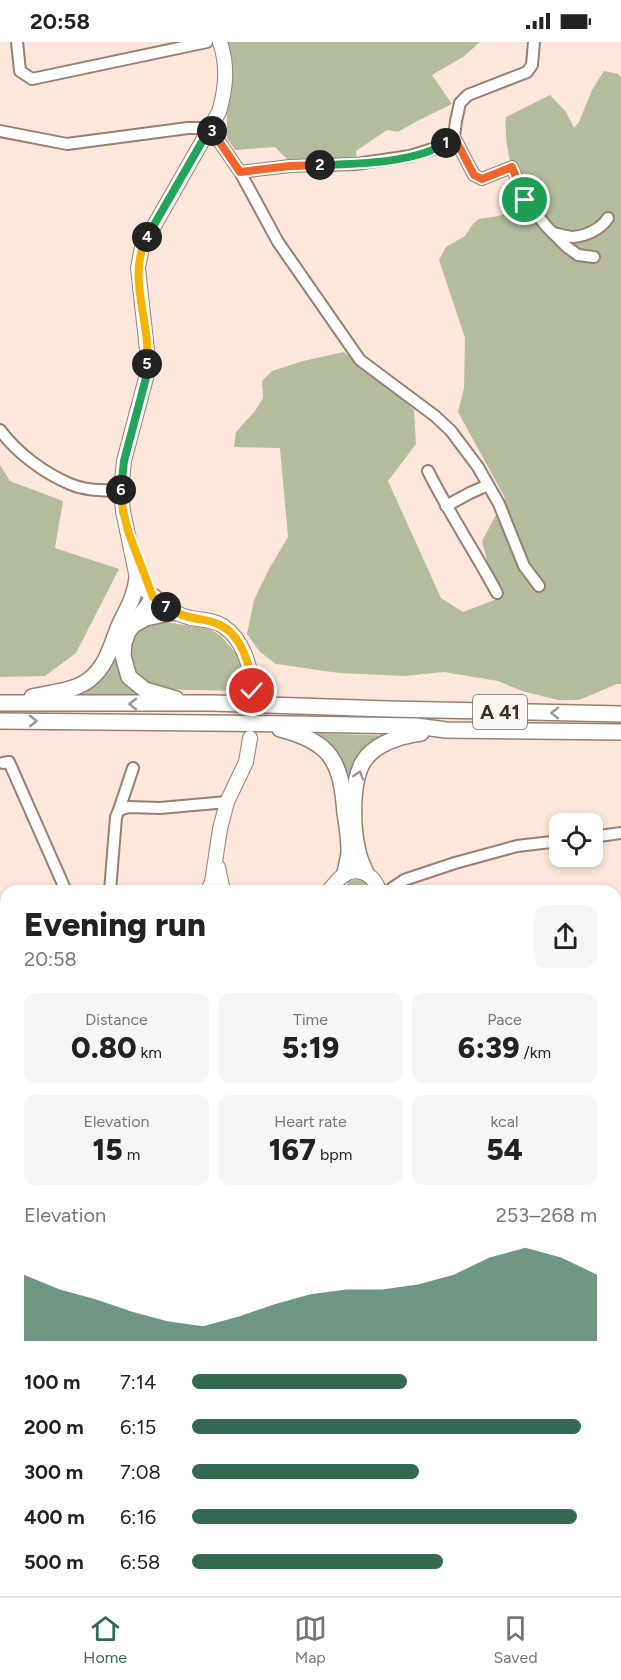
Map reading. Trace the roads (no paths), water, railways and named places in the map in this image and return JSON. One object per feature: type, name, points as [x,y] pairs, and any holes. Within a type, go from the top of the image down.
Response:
[{"type":"highway","points":[[137,578],[123,649],[129,677],[145,690],[191,703]]},
{"type":"highway","points":[[6,703],[68,690],[89,680],[102,667],[128,622],[132,608],[153,597]]},
{"type":"highway","points":[[128,622],[175,612]]},
{"type":"highway","name":"A 41","points":[[6,703],[191,703],[621,714]]},
{"type":"highway","name":"A 41","points":[[0,721],[416,726],[446,730],[621,732]]},
{"type":"highway","points":[[259,724],[298,734],[310,740],[321,747],[340,774],[349,852],[335,885]]},
{"type":"highway","points":[[373,882],[358,850],[354,811],[355,787],[363,762],[380,747],[405,735],[446,730]]},
{"type":"main road","points":[[220,42],[226,71],[221,105],[142,248],[138,268],[148,359],[146,378],[124,461],[121,490],[137,578],[144,590],[161,605],[175,612],[223,626],[243,649],[252,680],[252,691]]},
{"type":"main road","points":[[129,534],[153,597]]},
{"type":"main road","points":[[211,885],[227,802],[246,762],[250,738]]},
{"type":"main road","points":[[216,856],[223,885]]},
{"type":"main road","points":[[335,885],[352,872],[373,882]]},
{"type":"street","points":[[17,42],[20,71],[32,79],[207,42]]},
{"type":"street","points":[[534,42],[532,65],[526,72],[468,95],[460,103],[454,137],[474,175],[482,179],[512,167],[525,200],[553,233],[578,255],[594,257]]},
{"type":"street","points":[[0,131],[67,144],[188,128],[210,128],[240,172],[278,242],[360,360],[451,430],[478,467],[500,504],[524,566],[539,586]]},
{"type":"street","points":[[240,172],[290,166],[356,164],[410,156],[439,147],[454,137]]},
{"type":"street","points":[[553,233],[572,237],[588,234],[604,225],[608,218]]},
{"type":"street","points":[[0,430],[25,456],[71,485],[96,490],[121,490]]},
{"type":"street","points":[[428,471],[497,593]]},
{"type":"street","points":[[446,506],[488,485]]},
{"type":"street","points":[[3,763],[9,762],[63,885]]},
{"type":"street","points":[[110,885],[116,817],[133,768]]},
{"type":"street","points":[[119,810],[128,807],[160,808],[227,802]]},
{"type":"street","points":[[603,835],[621,833]]},
{"type":"street","points":[[373,882],[404,880],[516,846],[549,842]]},
{"type":"street","points":[[397,885],[404,880]]}]
